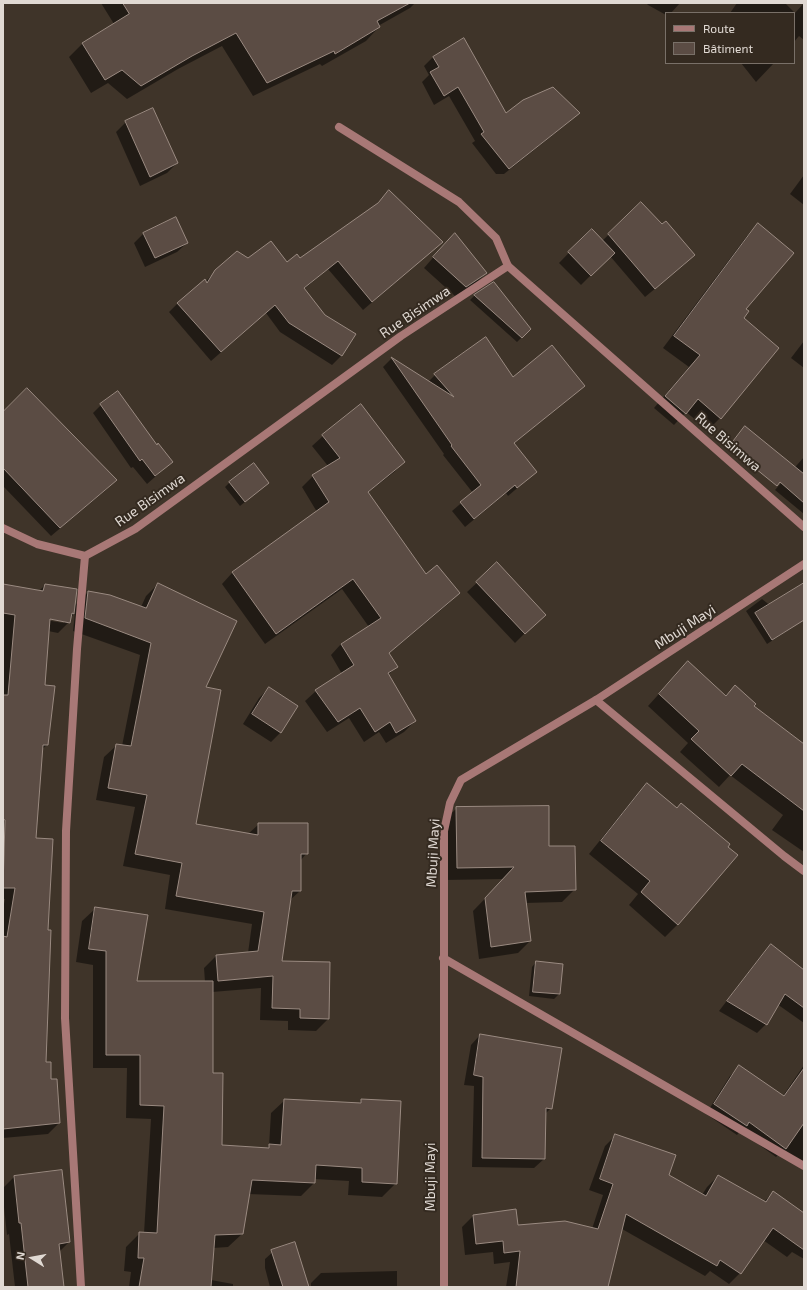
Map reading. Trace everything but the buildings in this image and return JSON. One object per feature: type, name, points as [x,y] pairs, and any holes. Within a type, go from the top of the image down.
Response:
[{"type":"street","points":[[339,127],[459,202],[496,238],[508,266]]},
{"type":"street","name":"Rue Bisimwa","points":[[85,556],[135,528],[401,336],[508,266],[804,527]]},
{"type":"street","points":[[3,528],[37,544],[85,556],[77,649],[66,831],[65,1018],[81,1287]]},
{"type":"street","name":"Mbuji Mayi","points":[[444,1287],[444,831],[450,803],[461,780],[596,700],[804,564]]},
{"type":"street","points":[[596,700],[804,871]]},
{"type":"street","points":[[443,958],[804,1166]]}]
